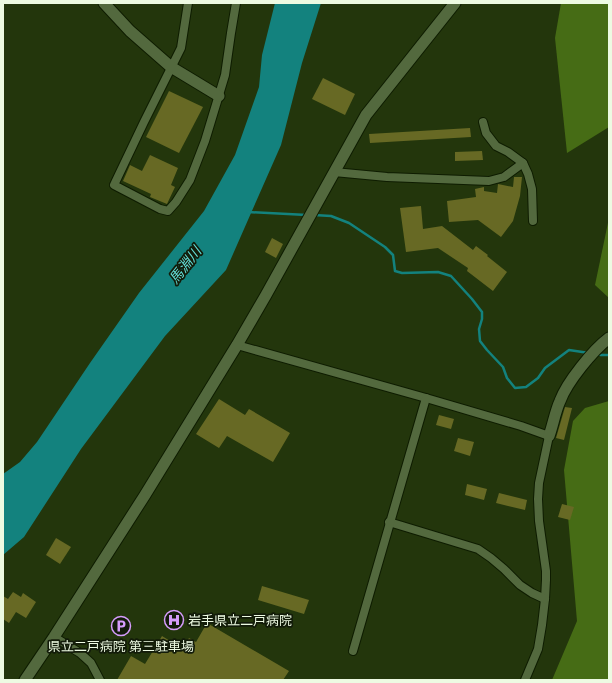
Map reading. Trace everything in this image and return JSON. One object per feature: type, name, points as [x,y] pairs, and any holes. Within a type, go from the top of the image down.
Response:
[{"type":"street","points":[[104,3],[130,31],[171,66],[219,96]]},
{"type":"street","points":[[188,3],[180,48],[114,185],[160,209],[168,211],[176,202],[190,180],[205,141],[226,76],[236,3]]},
{"type":"street","points":[[25,680],[149,489],[237,345],[317,205],[366,114],[455,3]]},
{"type":"street","points":[[483,122],[486,133],[496,146],[523,162],[532,189],[533,221]]},
{"type":"street","points":[[334,172],[387,177],[489,181],[504,177],[523,162]]},
{"type":"street","points":[[525,680],[538,649],[545,599],[546,570],[539,521],[538,499],[539,484],[550,436],[559,401],[564,390],[588,358],[609,338]]},
{"type":"street","points":[[237,345],[426,398],[550,436]]},
{"type":"street","points":[[353,651],[426,398]]},
{"type":"street","points":[[390,522],[478,549],[504,569],[520,585],[545,599]]},
{"type":"street","points":[[54,637],[86,658],[91,663],[100,680]]},
{"type":"green space","points":[[561,3],[609,3],[609,127],[567,153],[555,38]]},
{"type":"green space","points":[[609,218],[609,298],[595,285]]},
{"type":"green space","points":[[609,401],[609,680],[552,680],[577,621],[564,470],[573,421],[585,408]]},
{"type":"water","name":"馬淵川","points":[[275,3],[321,3],[302,63],[281,145],[226,270],[165,336],[81,449],[24,537],[3,555],[3,474],[20,462],[37,442],[139,293],[204,211],[235,155],[259,87],[262,55]]},
{"type":"building","points":[[323,78],[355,94],[345,115],[312,99]]},
{"type":"building","points":[[169,91],[203,107],[179,153],[146,137]]},
{"type":"building","points":[[470,128],[471,137],[370,143],[369,134]]},
{"type":"building","points":[[482,151],[483,160],[455,161],[455,152]]},
{"type":"building","points":[[150,155],[178,168],[171,185],[175,187],[167,204],[150,197],[151,194],[123,181],[130,165],[142,171]]},
{"type":"building","points":[[514,177],[522,177],[520,196],[513,221],[501,237],[478,220],[449,222],[447,201],[476,197],[475,189],[484,187],[484,191],[497,193],[498,184],[513,187]]},
{"type":"building","points":[[421,206],[423,229],[442,226],[473,250],[476,246],[507,272],[493,291],[467,271],[468,268],[438,248],[406,252],[400,208]]},
{"type":"building","points":[[272,238],[283,244],[276,258],[265,252]]},
{"type":"building","points":[[219,399],[245,415],[249,409],[290,433],[273,462],[227,436],[219,448],[196,434]]},
{"type":"building","points":[[565,407],[572,408],[564,440],[556,438]]},
{"type":"building","points":[[439,415],[454,419],[451,429],[436,425]]},
{"type":"building","points":[[458,438],[474,442],[470,456],[454,451]]},
{"type":"building","points":[[467,484],[487,489],[484,500],[465,495]]},
{"type":"building","points":[[499,493],[527,500],[525,510],[496,503]]},
{"type":"building","points":[[562,504],[574,507],[570,520],[558,517]]},
{"type":"building","points":[[56,538],[71,547],[60,564],[46,555]]},
{"type":"building","points":[[262,586],[309,600],[304,614],[258,600]]},
{"type":"building","points":[[13,592],[21,597],[23,593],[36,602],[26,618],[16,612],[9,623],[3,619],[3,596],[8,599]]},
{"type":"building","points":[[207,623],[289,671],[283,680],[117,680],[131,656],[145,664],[162,636],[183,649],[189,638],[196,642]]},
{"type":"waterway","points":[[248,212],[307,215]]},
{"type":"waterway","points":[[314,215],[331,216],[349,223],[385,247],[393,255],[395,271],[402,273],[438,272],[451,276],[482,312],[482,319],[479,329],[480,341],[503,367],[507,378],[515,388],[526,387],[538,378],[545,368],[569,350],[589,353]]},
{"type":"waterway","points":[[596,354],[609,355]]},
{"type":"place","name":"岩手県立二戸病院","points":[[174,620]]},
{"type":"place","name":"県立二戸病院 第三駐車場","points":[[121,626]]}]
